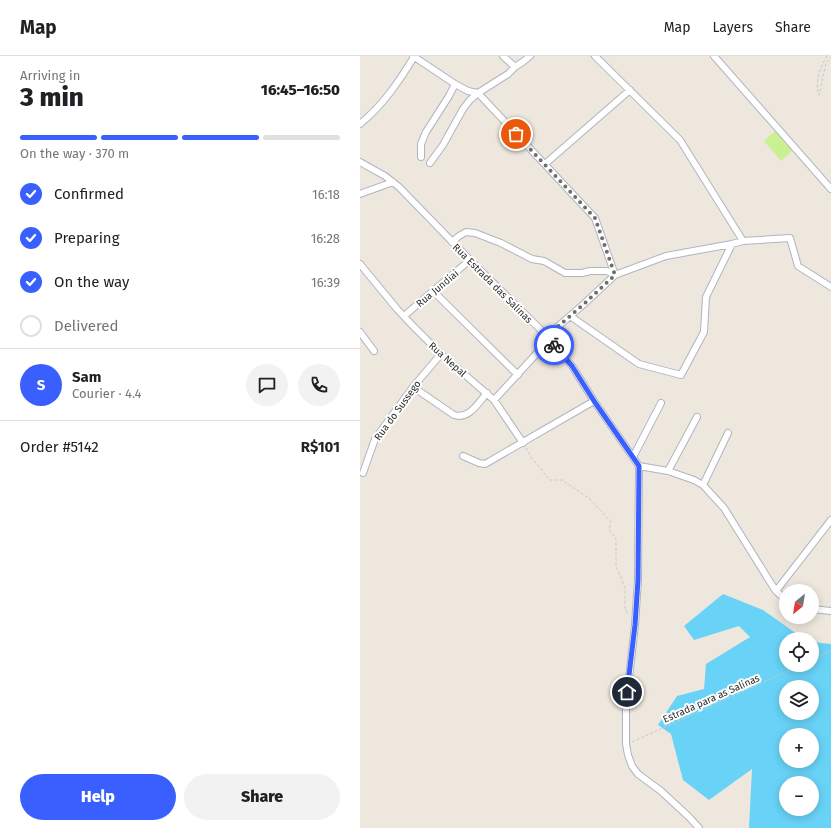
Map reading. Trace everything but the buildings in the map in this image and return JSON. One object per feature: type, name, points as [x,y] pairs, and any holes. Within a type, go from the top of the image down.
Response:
[{"type":"street","points":[[504,56],[515,67]]},
{"type":"street","points":[[430,163],[443,145],[463,109],[470,100],[478,93],[508,74],[530,56]]},
{"type":"street","points":[[595,56],[680,140],[743,241]]},
{"type":"street","points":[[714,56],[831,189]]},
{"type":"street","points":[[360,124],[385,100],[400,81],[414,57],[455,84],[468,91],[478,93],[595,218],[615,275]]},
{"type":"street","points":[[421,157],[421,144],[426,132],[455,84]]},
{"type":"street","points":[[545,164],[630,90]]},
{"type":"street","name":"Rua Estrada das Salinas","points":[[360,162],[385,176],[399,187],[548,338],[572,366],[594,401],[639,466]]},
{"type":"street","points":[[360,194],[392,182]]},
{"type":"street","points":[[452,242],[466,232],[475,233],[501,243],[532,259],[544,261],[565,273],[582,273],[590,271],[607,272],[615,275]]},
{"type":"street","points":[[523,443],[494,400],[518,375],[548,338],[615,275],[666,256],[743,241],[790,238],[798,266],[831,287]]},
{"type":"street","points":[[570,316],[639,364],[681,375],[704,332],[706,297],[732,244]]},
{"type":"street","name":"Rua Jundiai","points":[[404,316],[470,260]]},
{"type":"street","name":"Rua Nepal","points":[[360,264],[404,316],[441,354],[494,400]]},
{"type":"street","points":[[433,291],[518,375]]},
{"type":"street","points":[[360,332],[374,351]]},
{"type":"street","name":"Rua do Sussego","points":[[363,473],[375,439],[413,387],[441,354]]},
{"type":"street","points":[[413,387],[457,416],[469,414],[487,393]]},
{"type":"street","points":[[462,456],[485,464],[594,401]]},
{"type":"street","points":[[633,457],[661,403]]},
{"type":"street","points":[[668,471],[697,417]]},
{"type":"street","points":[[702,486],[728,433]]},
{"type":"street","points":[[699,828],[661,791],[638,774],[632,766],[626,744],[626,705],[635,625],[638,580],[639,466],[668,471],[694,480],[702,486],[724,508],[779,594]]},
{"type":"street","points":[[776,591],[831,520]]},
{"type":"street","points":[[819,610],[831,611]]},
{"type":"path","points":[[827,56],[823,63],[818,81],[819,95],[826,63],[831,57]]},
{"type":"path","points":[[523,443],[531,457],[550,480],[562,480],[590,499],[611,522],[609,529],[616,539],[616,566],[625,588],[625,609],[635,625]]},
{"type":"path","points":[[819,657],[831,651]]},
{"type":"path","name":"Estrada para as Salinas","points":[[626,744],[785,672]]},
{"type":"green space","points":[[775,131],[792,151],[781,161],[764,141]]},
{"type":"water","points":[[723,594],[763,610],[779,621],[779,624],[783,624],[794,632],[779,632],[779,672],[819,672],[819,643],[831,644],[831,828],[749,828],[752,769],[709,800],[683,780],[671,734],[658,725],[677,696],[704,689],[706,664],[750,637],[739,626],[694,640],[684,626]]},
{"type":"way so far","points":[[516,134],[595,218],[615,275],[547,336],[554,345]]},
{"type":"route","points":[[554,345],[572,366],[594,401],[639,466],[638,580],[635,625],[627,692]]}]
